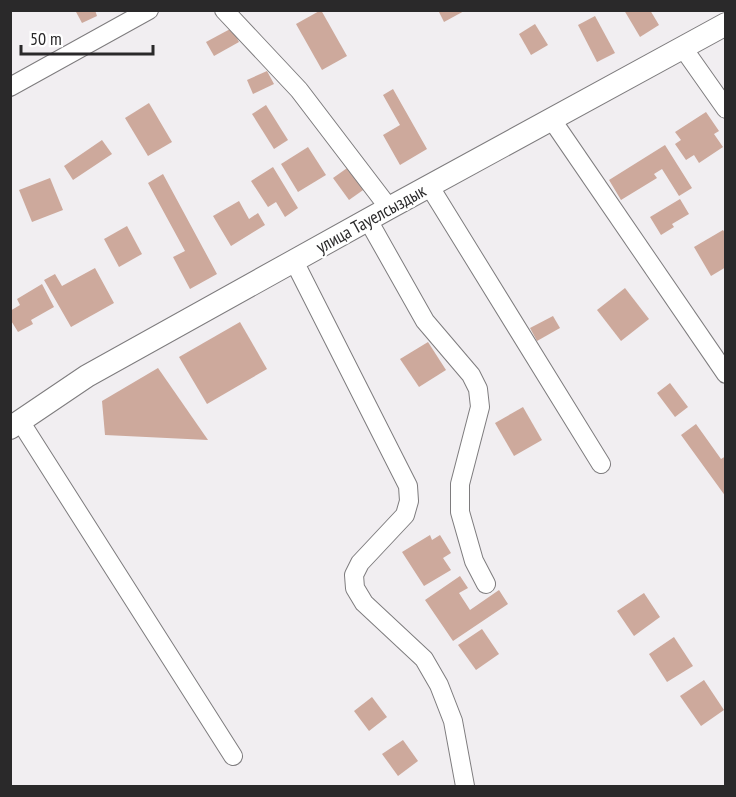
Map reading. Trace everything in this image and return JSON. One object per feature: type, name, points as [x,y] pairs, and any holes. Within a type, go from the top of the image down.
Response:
[{"type":"street","points":[[10,87],[149,10]]},
{"type":"street","points":[[224,10],[299,90],[389,208]]},
{"type":"street","name":"улица Тауелсыздык","points":[[15,424],[87,376],[726,24]]},
{"type":"street","points":[[683,48],[726,109]]},
{"type":"street","points":[[552,120],[726,374]]},
{"type":"street","points":[[430,187],[601,464]]},
{"type":"street","points":[[368,220],[425,321],[471,375],[478,389],[480,407],[460,484],[460,512],[474,561],[486,585]]},
{"type":"street","points":[[294,261],[408,486],[409,501],[405,516],[360,563],[354,576],[355,588],[364,603],[424,659],[439,685],[453,721],[465,786]]},
{"type":"street","points":[[15,424],[232,756]]},
{"type":"building","points":[[75,10],[95,10],[97,16],[82,23]]},
{"type":"building","points":[[321,10],[347,56],[322,70],[296,24]]},
{"type":"building","points":[[438,10],[466,10],[444,22]]},
{"type":"building","points":[[624,10],[650,10],[659,25],[640,37]]},
{"type":"building","points":[[595,16],[615,53],[597,62],[578,25]]},
{"type":"building","points":[[535,24],[548,45],[531,55],[519,34]]},
{"type":"building","points":[[232,28],[239,42],[214,56],[206,42]]},
{"type":"building","points":[[267,71],[274,84],[253,94],[247,80]]},
{"type":"building","points":[[393,89],[427,149],[400,165],[383,135],[400,125],[383,95]]},
{"type":"building","points":[[149,103],[172,142],[148,156],[125,118]]},
{"type":"building","points":[[266,105],[288,140],[274,149],[252,114]]},
{"type":"building","points":[[706,112],[719,131],[714,134],[723,147],[699,163],[694,155],[686,160],[675,144],[681,140],[675,132]]},
{"type":"building","points":[[102,140],[112,154],[73,180],[64,166]]},
{"type":"building","points":[[665,145],[692,188],[679,196],[662,169],[654,174],[657,178],[621,200],[609,180]]},
{"type":"building","points":[[308,147],[326,175],[298,192],[281,164]]},
{"type":"building","points":[[350,166],[366,188],[349,200],[333,178]]},
{"type":"building","points":[[273,167],[298,208],[285,217],[276,202],[268,207],[251,181]]},
{"type":"building","points":[[163,174],[217,274],[190,289],[173,257],[185,251],[148,183]]},
{"type":"building","points":[[50,178],[63,210],[32,222],[19,190]]},
{"type":"building","points":[[680,199],[689,214],[672,224],[674,227],[661,235],[650,217]]},
{"type":"building","points":[[239,201],[249,219],[258,213],[265,225],[231,246],[213,216]]},
{"type":"building","points":[[127,226],[142,254],[119,267],[104,239]]},
{"type":"building","points":[[723,230],[726,234],[726,267],[711,276],[694,247]]},
{"type":"building","points":[[95,268],[114,303],[71,327],[44,280],[55,274],[62,286]]},
{"type":"building","points":[[42,284],[54,307],[31,320],[33,324],[18,332],[10,319],[10,311],[20,305],[17,299]]},
{"type":"building","points":[[625,288],[649,319],[621,341],[597,310]]},
{"type":"building","points":[[553,316],[560,328],[537,341],[530,328]]},
{"type":"building","points":[[240,322],[267,369],[207,404],[179,357]]},
{"type":"building","points":[[428,342],[446,370],[419,387],[400,359]]},
{"type":"building","points":[[158,368],[208,440],[105,435],[102,401]]},
{"type":"building","points":[[670,383],[688,407],[675,417],[657,393]]},
{"type":"building","points":[[523,407],[542,440],[514,456],[495,423]]},
{"type":"building","points":[[696,424],[721,459],[726,456],[726,497],[681,435]]},
{"type":"building","points":[[430,535],[432,540],[440,535],[451,553],[443,558],[451,570],[424,586],[402,552]]},
{"type":"building","points":[[460,576],[468,588],[459,593],[470,610],[499,590],[508,604],[453,641],[425,600]]},
{"type":"building","points":[[644,593],[660,617],[634,636],[617,611]]},
{"type":"building","points":[[482,629],[499,654],[476,670],[458,645]]},
{"type":"building","points":[[674,637],[693,666],[667,682],[649,654]]},
{"type":"building","points":[[704,680],[724,710],[701,726],[680,696]]},
{"type":"building","points":[[372,697],[387,717],[369,731],[354,711]]},
{"type":"building","points":[[403,740],[418,761],[398,776],[382,754]]}]
